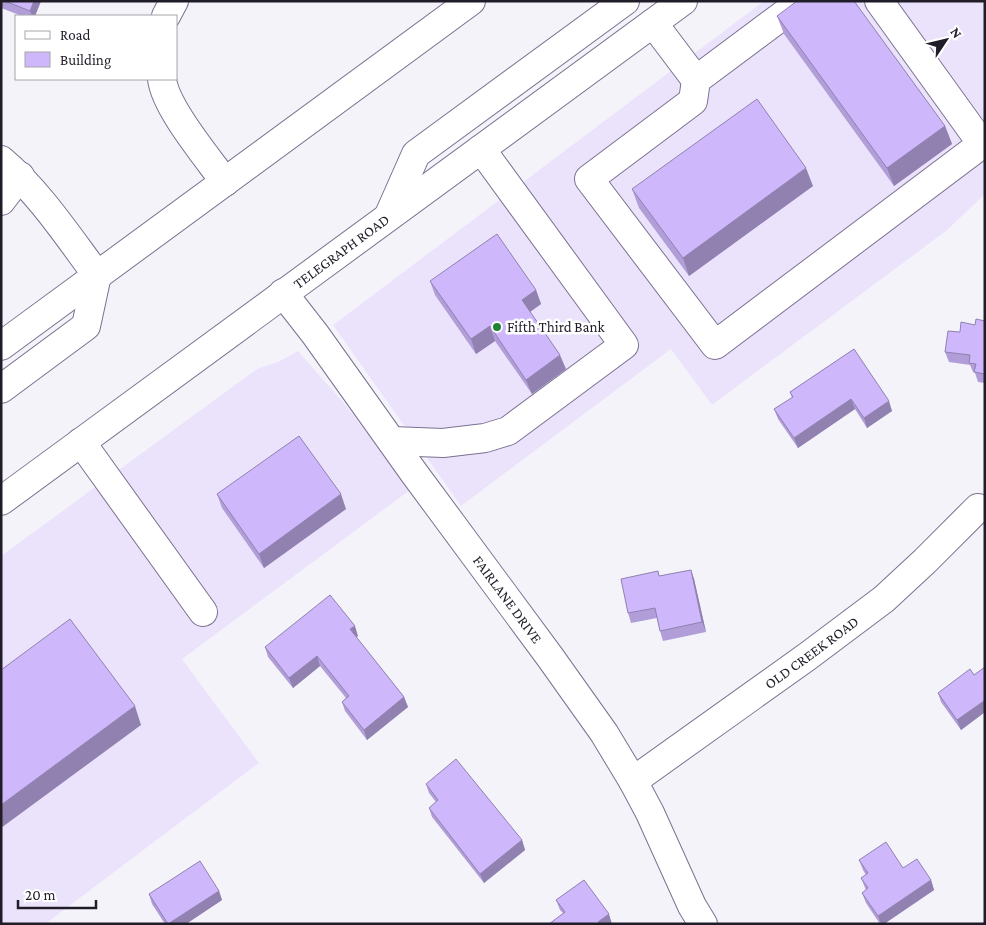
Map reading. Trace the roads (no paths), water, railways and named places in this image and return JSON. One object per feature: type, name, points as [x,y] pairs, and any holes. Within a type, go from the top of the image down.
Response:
[{"type":"main road","points":[[167,15],[174,1]]},
{"type":"main road","points":[[1,346],[471,1]]},
{"type":"main road","points":[[389,217],[416,154],[625,1]]},
{"type":"main road","name":"TELEGRAPH ROAD","points":[[4,497],[682,1]]},
{"type":"main road","points":[[696,80],[802,1]]},
{"type":"main road","points":[[654,22],[696,80],[693,101],[589,179],[714,345],[982,144],[879,1]]},
{"type":"main road","points":[[162,80],[162,84],[175,112],[225,182]]},
{"type":"main road","points":[[392,441],[444,443],[485,438],[508,431],[624,345],[481,149]]},
{"type":"main road","points":[[1,201],[10,168]]},
{"type":"main road","points":[[1,389],[86,326],[96,275],[37,196],[10,168]]},
{"type":"main road","name":"FAIRLANE DRIVE","points":[[283,293],[316,334],[604,733],[650,813],[692,906],[703,924]]},
{"type":"main road","points":[[81,442],[203,612]]},
{"type":"main road","name":"OLD CREEK ROAD","points":[[633,781],[808,656],[884,599],[978,508]]},
{"type":"place","name":"Fifth Third Bank","points":[[497,327]]}]
